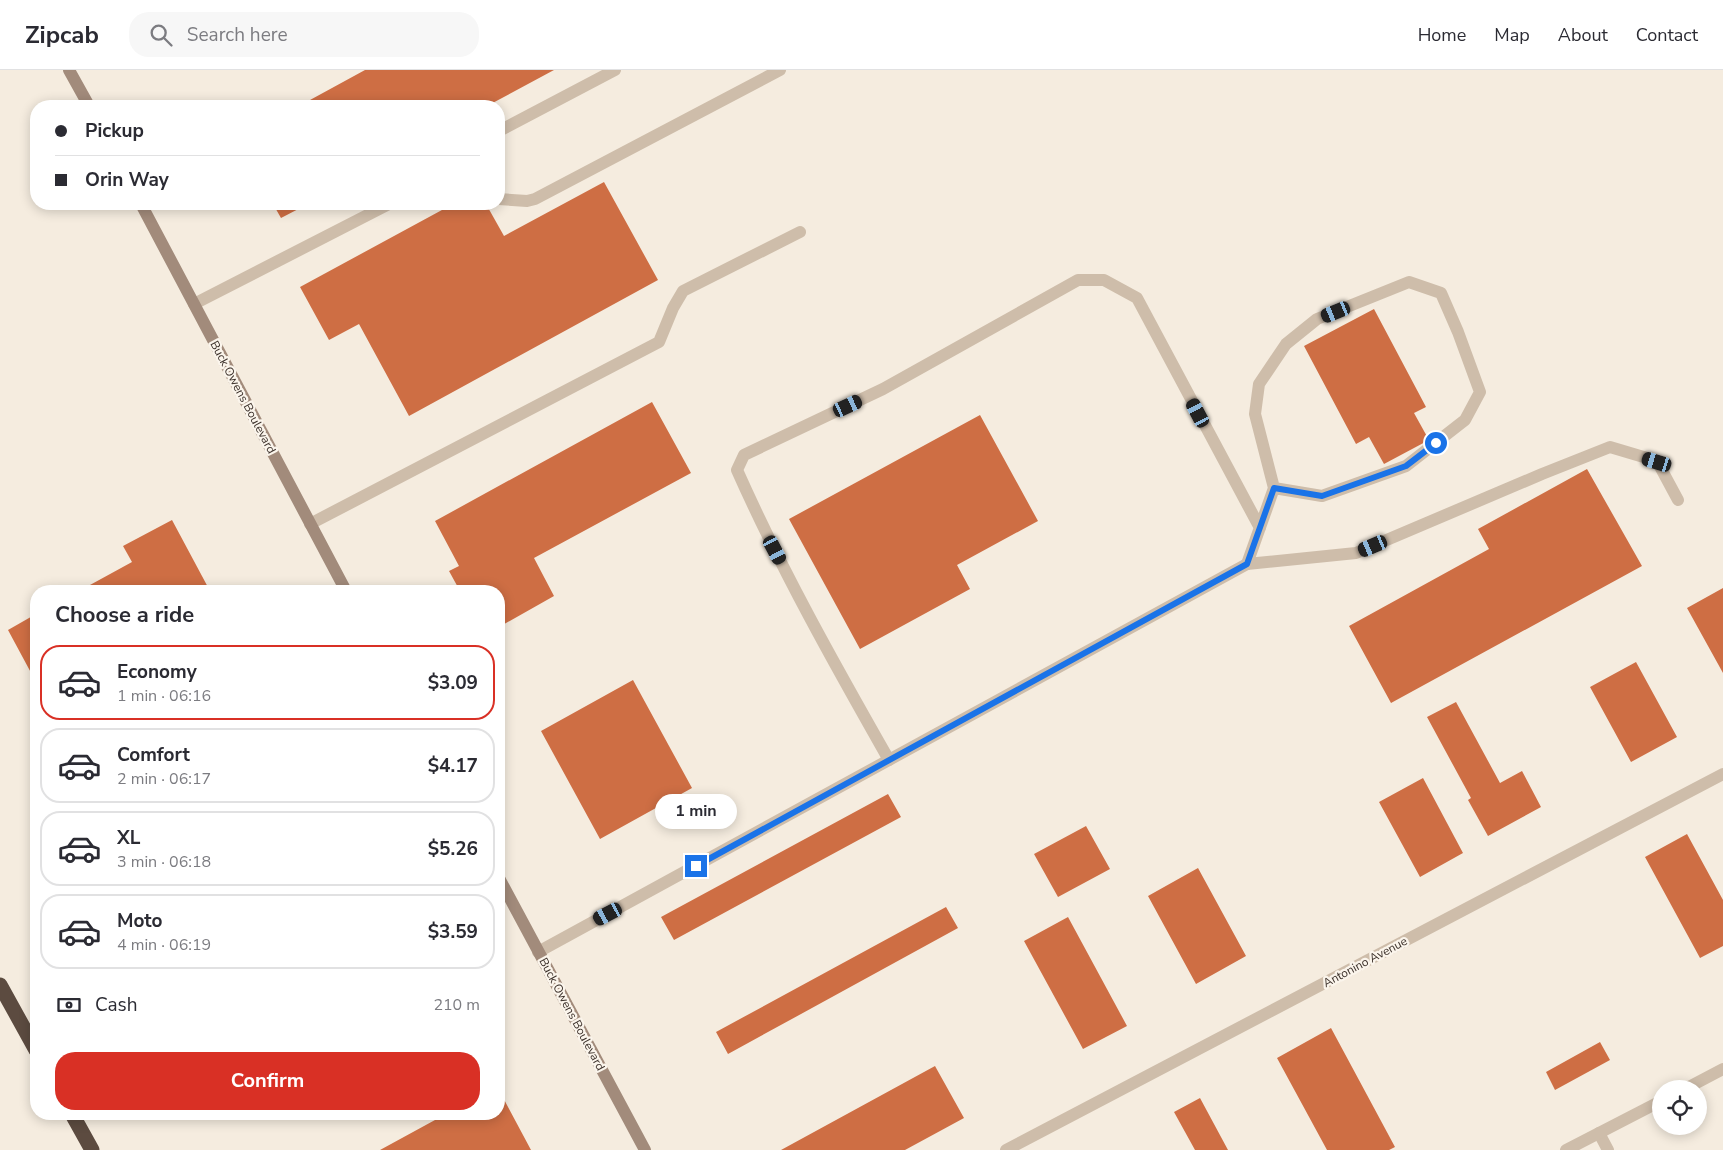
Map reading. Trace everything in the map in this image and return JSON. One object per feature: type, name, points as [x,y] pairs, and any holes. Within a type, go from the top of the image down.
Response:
[{"type":"highway","points":[[0,985],[30,1039]]},
{"type":"highway","points":[[75,1120],[92,1150]]},
{"type":"main road","points":[[69,70],[86,100]]},
{"type":"main road","name":"Buck Owens Boulevard","points":[[143,210],[343,585]]},
{"type":"main road","name":"Buck Owens Boulevard","points":[[505,889],[645,1150]]},
{"type":"street","points":[[505,128],[615,70]]},
{"type":"street","points":[[505,199],[527,201],[535,199],[780,70]]},
{"type":"street","points":[[194,304],[377,210]]},
{"type":"street","points":[[310,524],[659,342],[673,308],[683,291],[800,232]]},
{"type":"street","points":[[889,760],[850,692],[757,515],[737,470],[744,454],[883,389],[1078,280],[1104,280],[1137,298],[1260,528]]},
{"type":"street","points":[[1247,564],[1274,488],[1255,414],[1259,384],[1286,344],[1318,319],[1409,282],[1441,294],[1458,332],[1480,392],[1465,420],[1406,466],[1322,496],[1274,488]]},
{"type":"street","points":[[538,952],[1247,564],[1356,553],[1610,447],[1657,462],[1678,500]]},
{"type":"street","name":"Antonino Avenue","points":[[1006,1150],[1723,774]]},
{"type":"street","points":[[1702,1080],[1723,1069]]},
{"type":"street","points":[[1566,1150],[1652,1106]]},
{"type":"street","points":[[1599,1133],[1608,1150]]},
{"type":"building","points":[[365,70],[554,70],[498,100],[310,100]]},
{"type":"building","points":[[604,182],[658,280],[409,416],[359,324],[329,340],[300,287],[442,210],[489,210],[504,236]]},
{"type":"building","points":[[276,210],[296,210],[281,218]]},
{"type":"building","points":[[1374,309],[1426,407],[1414,413],[1429,440],[1384,464],[1369,437],[1356,444],[1304,346]]},
{"type":"building","points":[[652,402],[691,473],[534,558],[554,596],[505,624],[505,585],[457,585],[449,571],[459,566],[435,521]]},
{"type":"building","points":[[980,415],[1038,521],[957,565],[970,589],[860,649],[789,519]]},
{"type":"building","points":[[1587,469],[1642,566],[1391,703],[1349,626],[1489,549],[1478,529]]},
{"type":"building","points":[[172,520],[207,585],[90,585],[132,562],[123,546]]},
{"type":"building","points":[[1723,588],[1723,673],[1687,608]]},
{"type":"building","points":[[30,617],[30,671],[8,630]]},
{"type":"building","points":[[1636,662],[1677,737],[1631,762],[1590,687]]},
{"type":"building","points":[[633,680],[692,788],[600,839],[541,731]]},
{"type":"building","points":[[1456,702],[1500,783],[1522,771],[1541,807],[1488,836],[1468,800],[1471,798],[1427,717]]},
{"type":"building","points":[[1423,778],[1463,853],[1420,877],[1379,802]]},
{"type":"building","points":[[888,794],[901,817],[674,940],[661,917]]},
{"type":"building","points":[[1086,826],[1110,869],[1058,897],[1034,854]]},
{"type":"building","points":[[1687,834],[1723,900],[1723,946],[1700,958],[1645,857]]},
{"type":"building","points":[[1198,868],[1246,956],[1196,984],[1148,896]]},
{"type":"building","points":[[946,907],[958,928],[728,1054],[716,1032]]},
{"type":"building","points":[[1068,917],[1127,1026],[1083,1049],[1024,941]]},
{"type":"building","points":[[1331,1028],[1395,1147],[1389,1150],[1327,1150],[1277,1058]]},
{"type":"building","points":[[1600,1042],[1610,1060],[1555,1090],[1546,1072]]},
{"type":"building","points":[[935,1066],[964,1118],[905,1150],[781,1150]]},
{"type":"building","points":[[1200,1098],[1228,1150],[1195,1150],[1174,1112]]},
{"type":"building","points":[[505,1101],[531,1150],[380,1150],[435,1120],[505,1120]]},
{"type":"route","points":[[696,866],[1247,564],[1274,488],[1322,496],[1406,466],[1436,443]]}]
